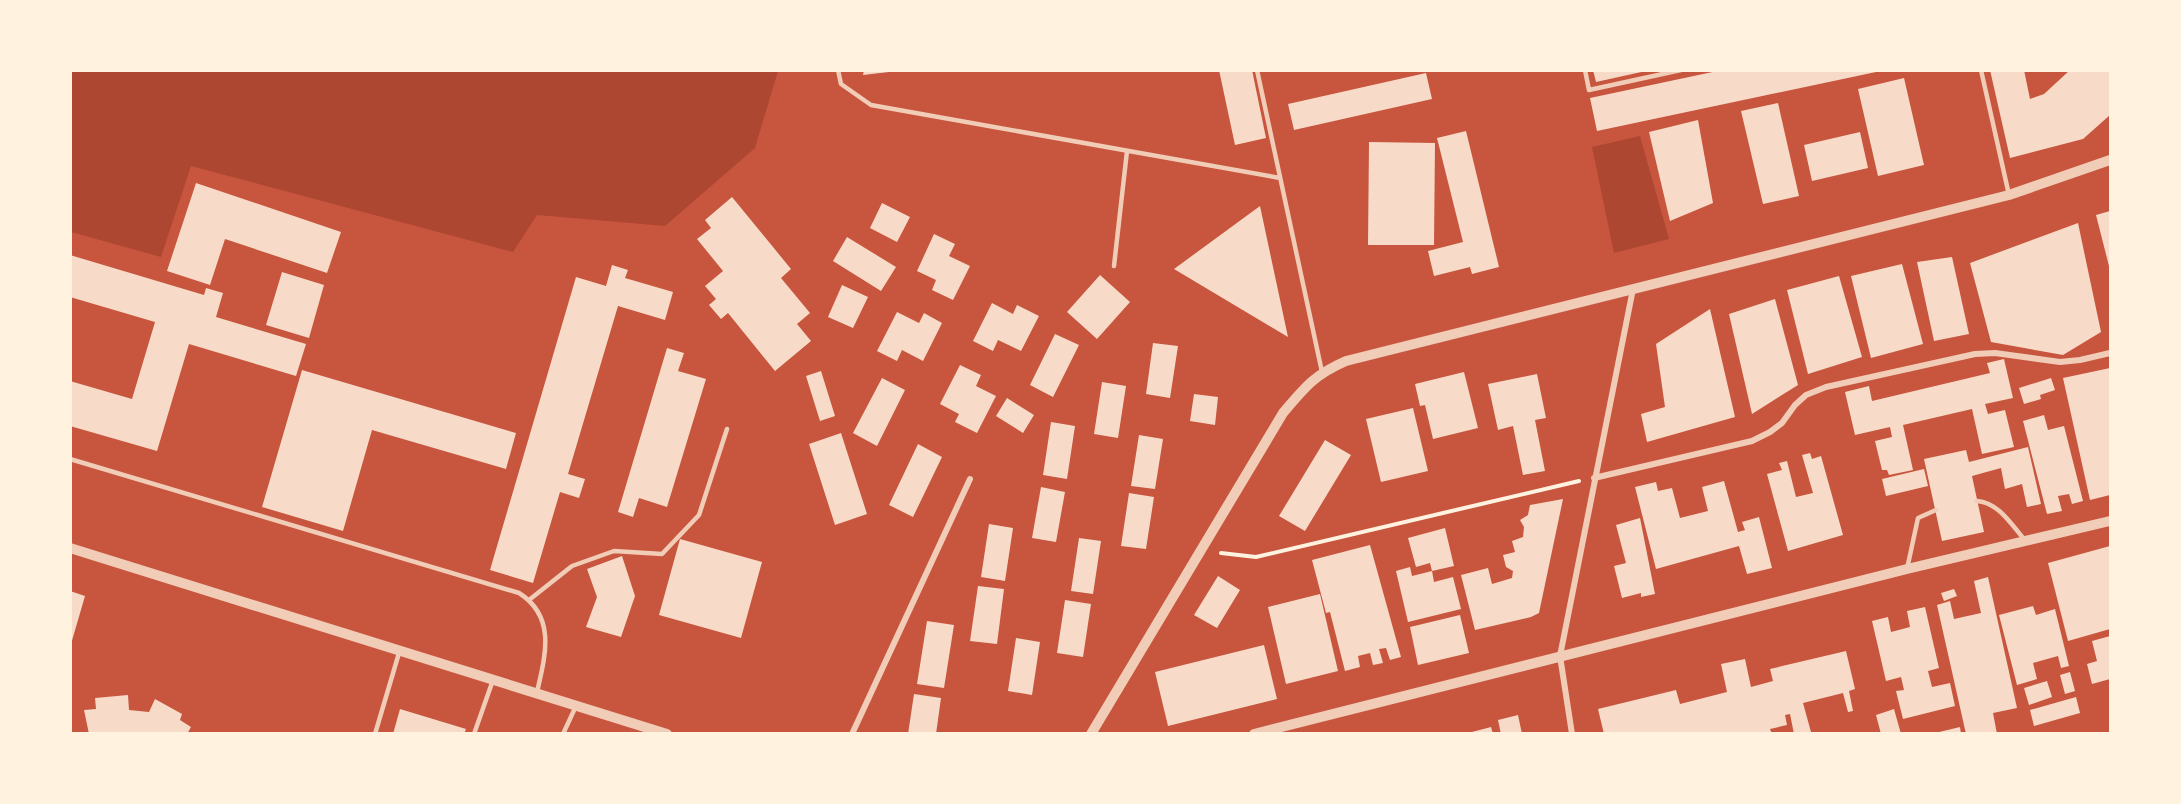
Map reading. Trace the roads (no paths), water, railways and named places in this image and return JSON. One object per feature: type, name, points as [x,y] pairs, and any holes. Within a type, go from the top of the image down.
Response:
[{"type":"street","points":[[1091,734],[1283,413],[1302,390],[1322,372],[1346,361],[2009,195],[2110,160]]},
{"type":"street","points":[[1572,734],[1560,656],[1633,289]]},
{"type":"street","points":[[1594,478],[1752,441],[1776,428],[1794,405],[1806,395],[1826,387],[1975,354],[1995,353],[2060,362],[2110,353]]},
{"type":"street","points":[[852,734],[970,479]]},
{"type":"street","points":[[1254,734],[1907,568],[2110,521]]},
{"type":"street","points":[[70,548],[667,734]]},
{"type":"lane","points":[[838,70],[841,84],[871,105],[1280,178]]},
{"type":"lane","points":[[1257,70],[1322,372]]},
{"type":"lane","points":[[1585,70],[1589,90],[1681,70]]},
{"type":"lane","points":[[1981,70],[2009,195]]},
{"type":"lane","points":[[1114,266],[1127,151]]},
{"type":"lane","points":[[529,600],[572,566],[614,551],[662,554],[699,515],[727,429]]},
{"type":"lane","points":[[70,459],[519,593],[529,600],[540,616],[546,636],[546,651],[537,692]]},
{"type":"lane","points":[[1977,501],[1988,502],[1996,507],[2026,541]]},
{"type":"lane","points":[[1907,568],[1918,518],[1936,510]]},
{"type":"lane","points":[[375,734],[400,650]]},
{"type":"lane","points":[[474,734],[493,679]]},
{"type":"lane","points":[[563,734],[577,705]]}]
